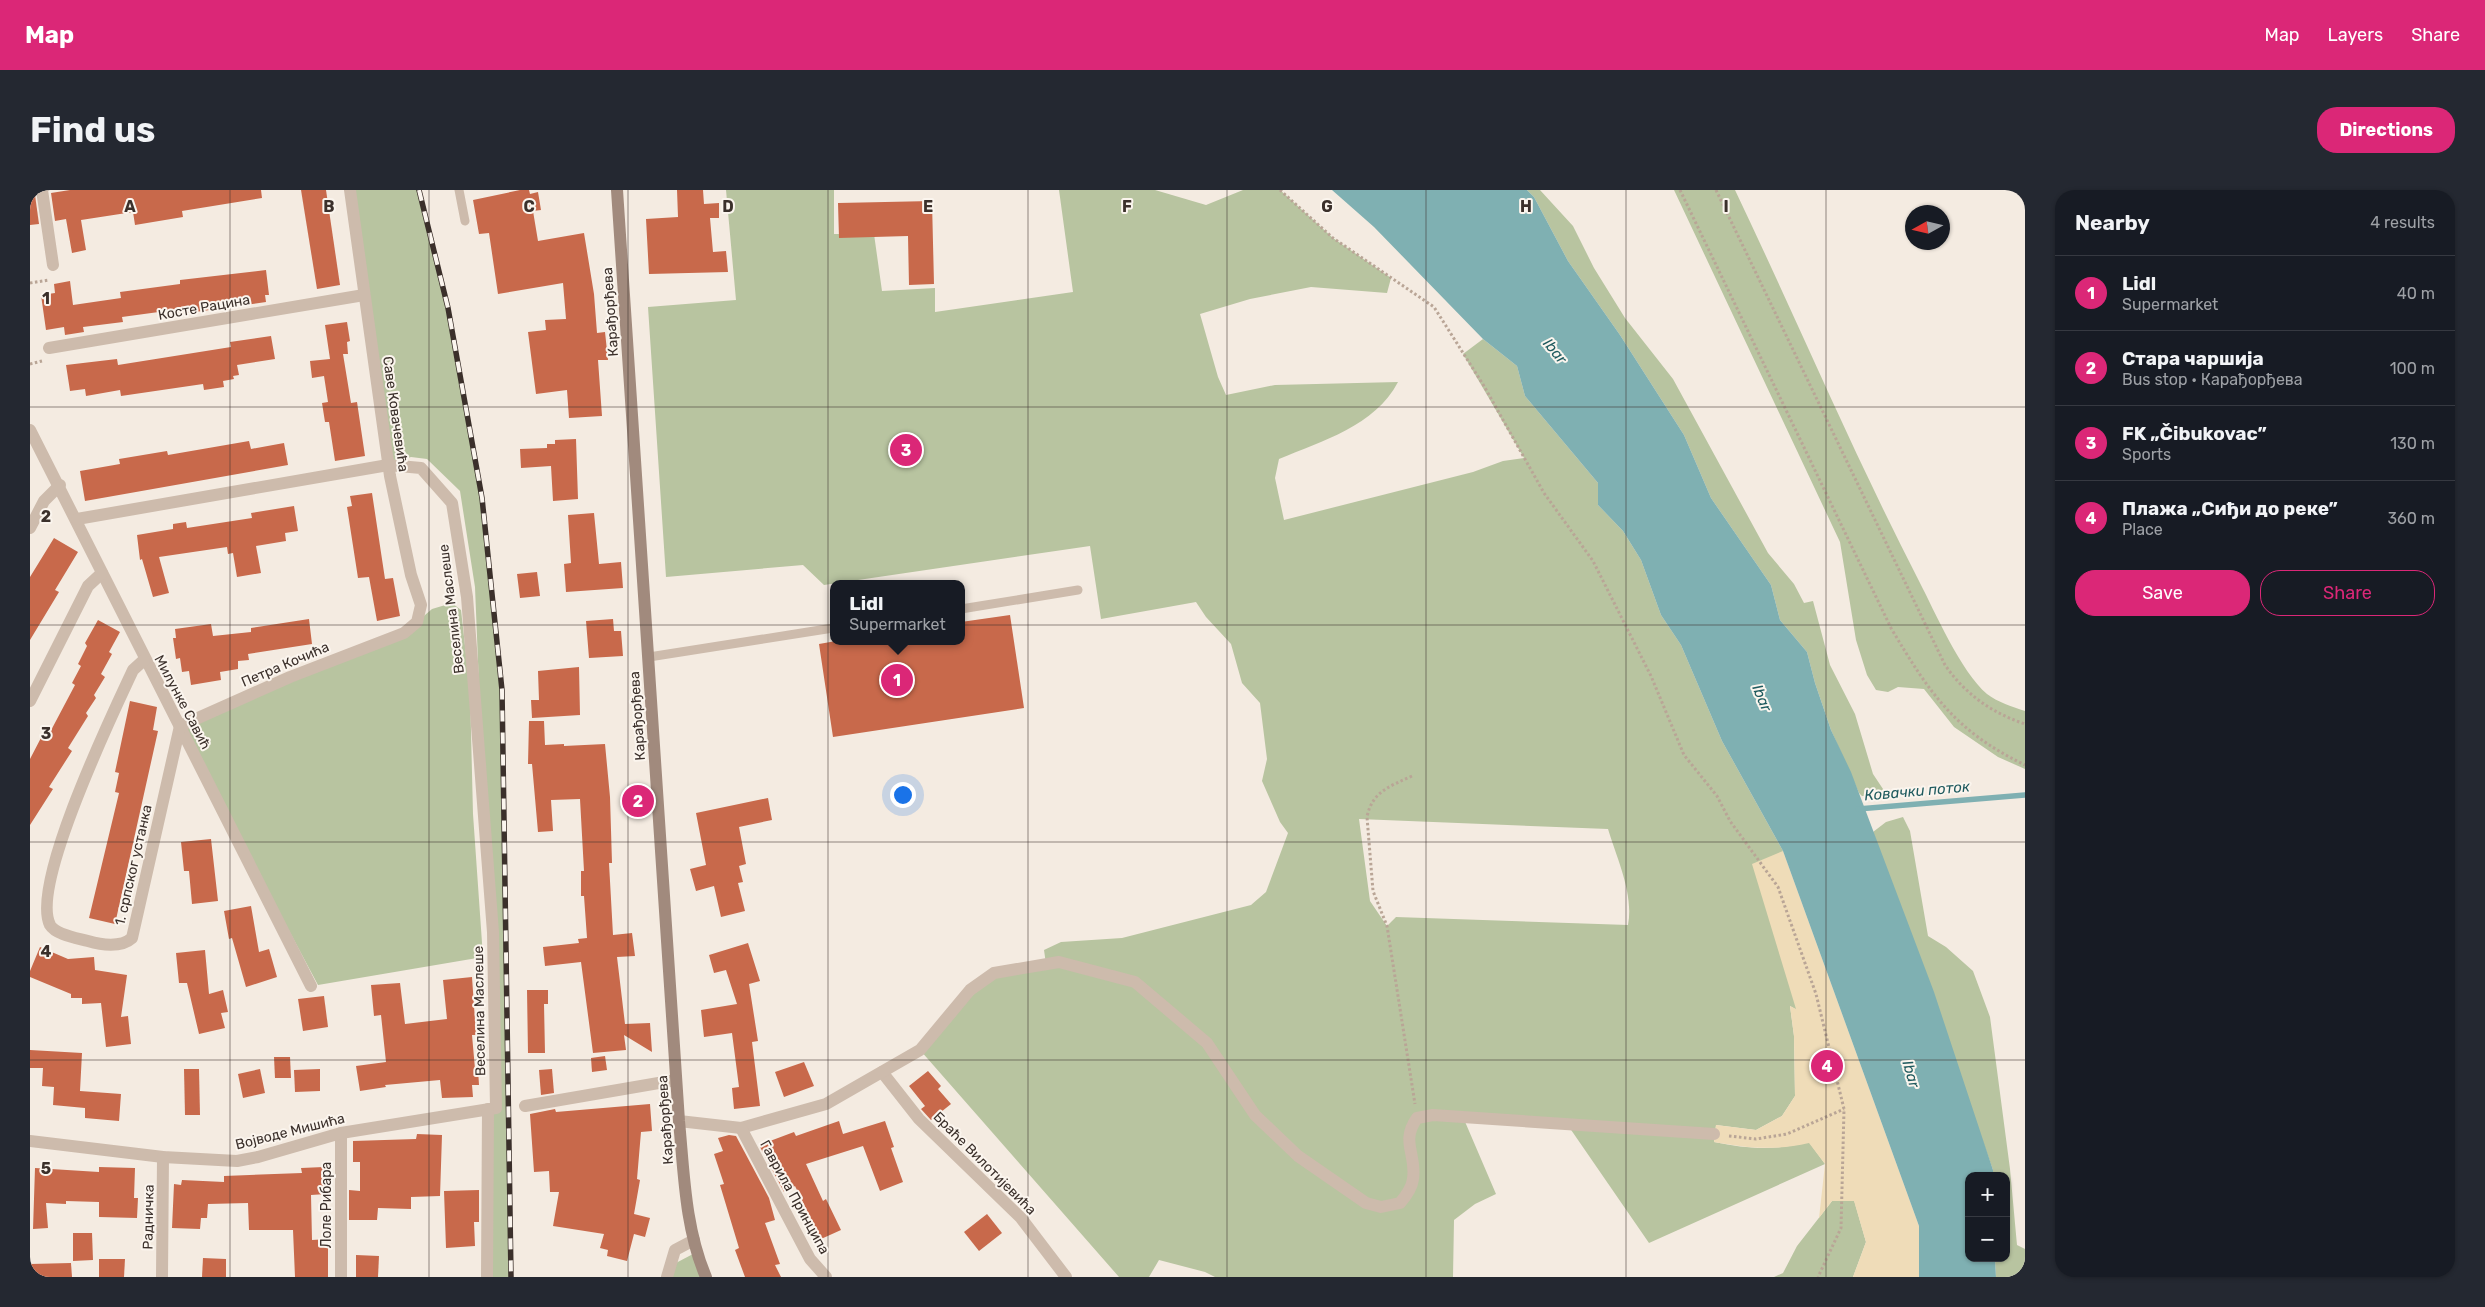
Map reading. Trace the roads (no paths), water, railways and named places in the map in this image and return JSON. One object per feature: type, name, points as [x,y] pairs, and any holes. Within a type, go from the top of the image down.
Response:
[{"type":"street","points":[[42,190],[53,265]]},
{"type":"street","name":"Саве Ковачевића","points":[[350,190],[388,465],[411,575],[420,605],[417,622],[404,633]]},
{"type":"street","name":"Карађорђева","points":[[617,190],[679,1121],[684,1181],[694,1240],[706,1277]]},
{"type":"street","name":"Косте Рацина","points":[[49,348],[364,295]]},
{"type":"street","name":"Милунке Савић","points":[[30,430],[77,519],[144,660],[180,726],[311,986]]},
{"type":"street","name":"Веселина Маслеше","points":[[77,519],[388,465],[421,468],[452,503],[467,597],[493,932],[492,1108],[487,1277]]},
{"type":"street","points":[[30,528],[44,501],[60,485]]},
{"type":"street","points":[[30,701],[88,586],[102,573]]},
{"type":"street","name":"Петра Кочића","points":[[180,726],[290,677],[404,633]]},
{"type":"street","name":"1. српског устанка","points":[[144,660],[133,670],[66,821],[48,891],[47,912],[51,926],[58,932],[96,944],[124,943],[132,938],[180,726]]},
{"type":"street","points":[[679,1121],[741,1128],[826,1104],[920,1050],[970,990],[994,973],[1059,962],[1135,982],[1207,1043],[1255,1115],[1298,1156],[1366,1203],[1381,1207],[1400,1203],[1408,1194],[1413,1179],[1408,1143],[1409,1129],[1417,1118],[1448,1115],[1714,1134]]},
{"type":"street","name":"Браће Вилотијевића","points":[[882,1072],[919,1119],[1021,1218],[1066,1277]]},
{"type":"street","points":[[525,1106],[676,1080]]},
{"type":"street","name":"Војводе Мишића","points":[[30,1141],[164,1156],[236,1161],[258,1157],[341,1133],[492,1108]]},
{"type":"street","name":"Гаврила Принципа","points":[[741,1128],[810,1258],[826,1277]]},
{"type":"street","name":"Лоле Рибара","points":[[341,1133],[341,1277]]},
{"type":"street","name":"Радничка","points":[[162,1277],[164,1156]]},
{"type":"street","points":[[667,1277],[675,1250],[694,1240]]},
{"type":"lane","points":[[459,190],[465,220]]},
{"type":"lane","points":[[965,607],[1078,590]]},
{"type":"lane","points":[[648,657],[830,628]]},
{"type":"water","name":"Ibar","points":[[1332,190],[1527,190],[1534,197],[1568,261],[1620,335],[1684,435],[1711,498],[1771,585],[1780,620],[1807,652],[1831,730],[1851,772],[1934,992],[1993,1170],[1993,1172],[1965,1172],[1965,1262],[1995,1262],[1996,1277],[1919,1277],[1919,1226],[1783,851],[1722,741],[1681,645],[1661,615],[1641,560],[1623,531],[1598,505],[1598,483],[1525,396],[1517,366],[1483,339],[1374,227]]},
{"type":"waterway","name":"Ковачки поток","points":[[1858,809],[2025,795]]},
{"type":"railway","points":[[419,190],[448,308],[482,498],[502,690],[511,1277]]},
{"type":"place","name":"FK „Čibukovac”","points":[[906,450]]},
{"type":"place","name":"Lidl","points":[[897,680]]},
{"type":"place","name":"Стара чаршија","points":[[638,801]]},
{"type":"place","name":"Плажа „Сиђи до реке”","points":[[1827,1066]]}]
